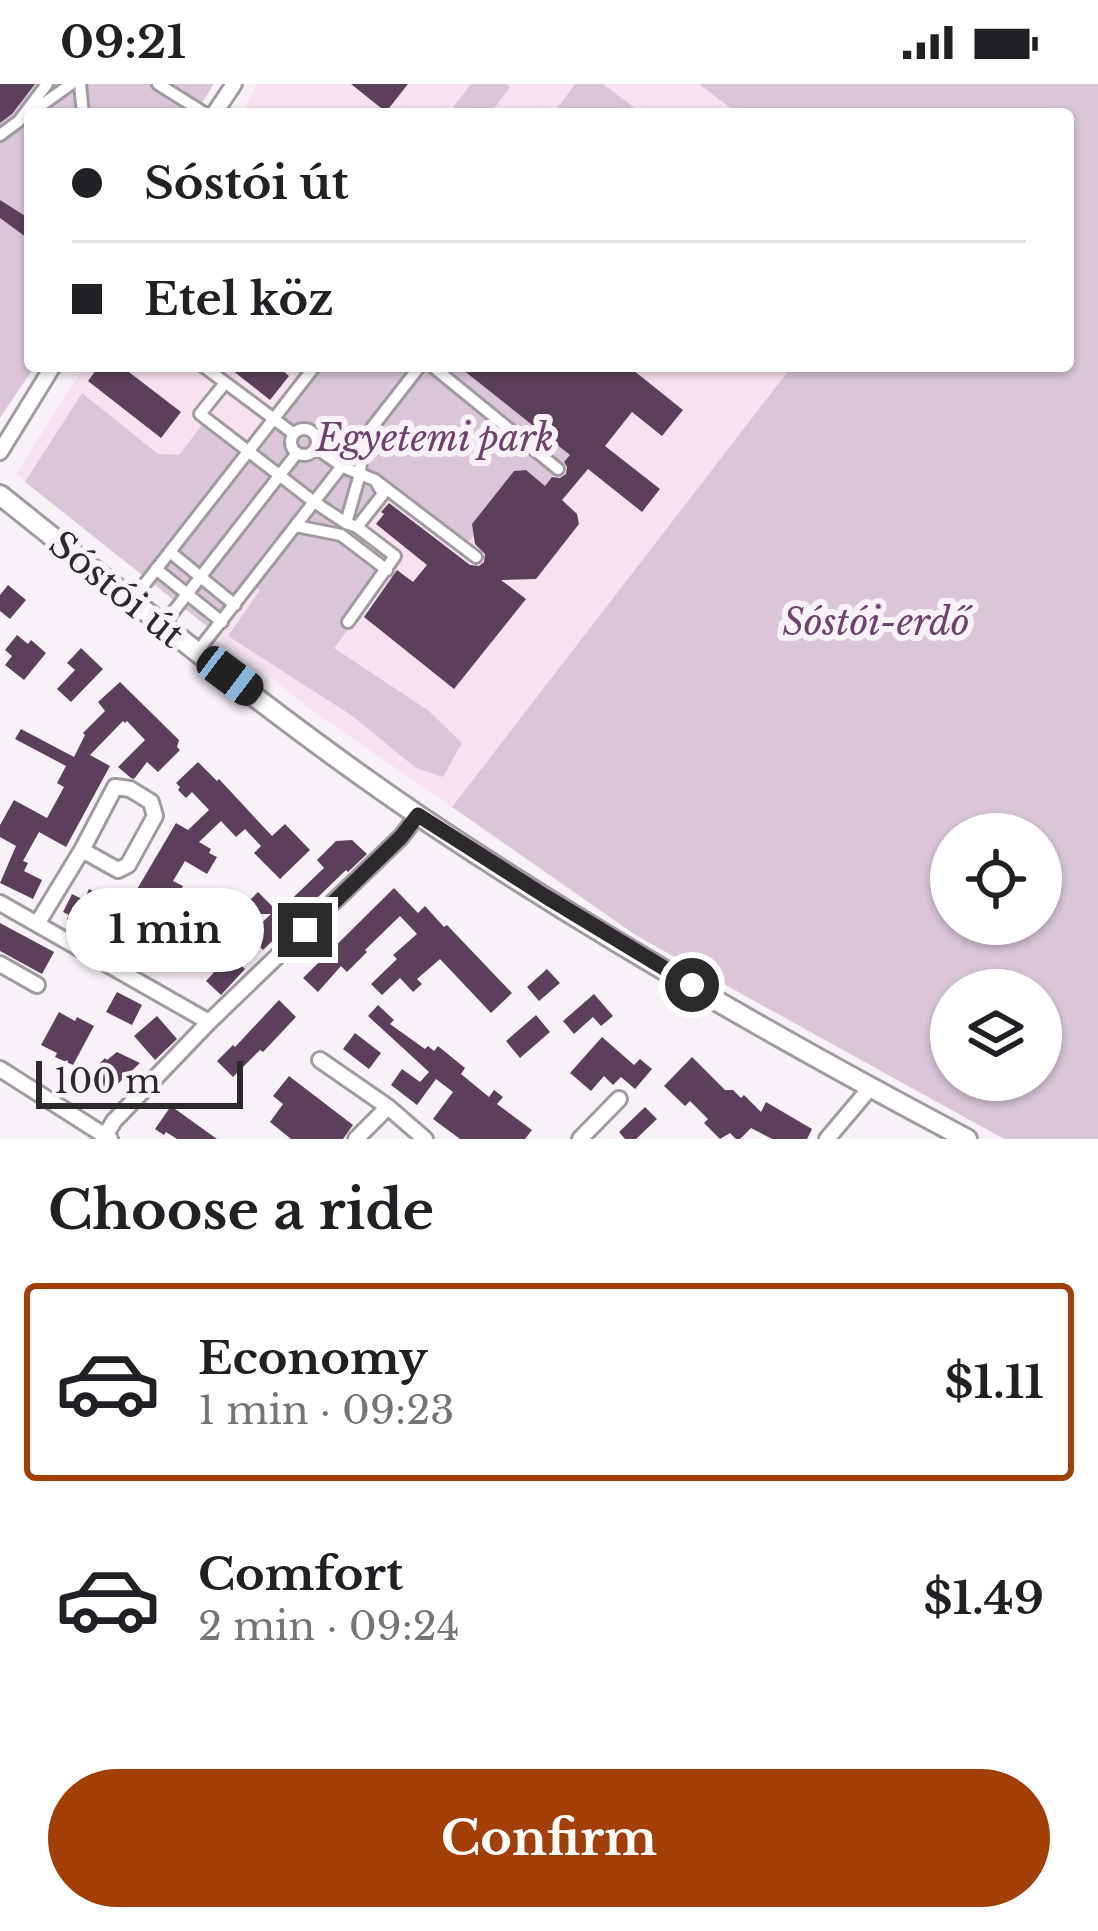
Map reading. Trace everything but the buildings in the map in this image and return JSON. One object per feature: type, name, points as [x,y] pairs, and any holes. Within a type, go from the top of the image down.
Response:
[{"type":"main road","name":"Sóstói út","points":[[0,495],[197,652],[418,815],[619,941],[967,1139]]},
{"type":"street","points":[[29,108],[47,84]]},
{"type":"street","points":[[39,108],[75,84]]},
{"type":"street","points":[[158,84],[200,108]]},
{"type":"street","points":[[215,108],[234,84]]},
{"type":"street","points":[[19,121],[24,114]]},
{"type":"street","points":[[0,134],[24,118]]},
{"type":"street","points":[[0,452],[49,372]]},
{"type":"street","points":[[211,372],[294,434]]},
{"type":"street","points":[[140,590],[310,372]]},
{"type":"street","points":[[197,652],[415,372]]},
{"type":"street","points":[[439,372],[558,469]]},
{"type":"street","points":[[225,382],[200,414],[349,528],[395,556],[348,622]]},
{"type":"street","points":[[310,430],[316,435],[316,448],[306,455],[298,453],[292,446],[294,434],[310,430]]},
{"type":"street","points":[[349,528],[362,443]]},
{"type":"street","points":[[316,448],[343,467],[375,480],[476,557]]},
{"type":"street","points":[[164,626],[298,453]]},
{"type":"street","points":[[296,526],[349,528],[382,494],[375,480]]},
{"type":"street","points":[[170,552],[235,605]]},
{"type":"street","points":[[156,569],[222,622]]},
{"type":"street","points":[[37,924],[115,787],[130,788],[152,802],[154,816],[128,866],[118,869],[82,850]]},
{"type":"street","points":[[0,1070],[107,1138],[114,1121],[209,1022],[401,837],[418,815]]},
{"type":"street","points":[[0,904],[209,1022]]},
{"type":"street","points":[[0,964],[37,985]]},
{"type":"street","points":[[320,1060],[425,1139]]},
{"type":"street","points":[[827,1139],[871,1088]]},
{"type":"street","points":[[580,1139],[620,1099]]},
{"type":"street","points":[[356,1139],[388,1107]]},
{"type":"shaded area","points":[[257,84],[699,84],[730,108],[244,108]]},
{"type":"shaded area","points":[[80,372],[787,372],[452,807],[314,712],[16,474]]},
{"type":"green space","points":[[0,84],[214,84],[199,108],[24,108],[24,372],[31,372],[0,418]]},
{"type":"green space","points":[[471,84],[510,87],[494,108],[453,108]]},
{"type":"green space","points":[[575,84],[603,84],[635,108],[557,108]]},
{"type":"green space","name":"Sóstói-erdő","points":[[699,84],[1098,84],[1098,1139],[1004,1139],[935,1101],[1062,1101],[1062,969],[930,969],[930,1098],[637,936],[452,807],[787,372],[1074,372],[1074,108],[730,108]]},
{"type":"green space","name":"Egyetemi park","points":[[314,372],[466,372],[570,455],[545,486],[526,470],[514,471],[472,524],[474,536],[462,550],[389,493],[362,513],[350,506],[338,524],[395,568],[334,648],[429,711],[462,743],[443,777],[416,768],[351,715],[228,636],[260,590],[252,583],[214,632],[25,482],[82,393],[158,454],[179,455],[206,420],[249,452]]},
{"type":"route","points":[[305,930],[418,815],[692,985]]}]
